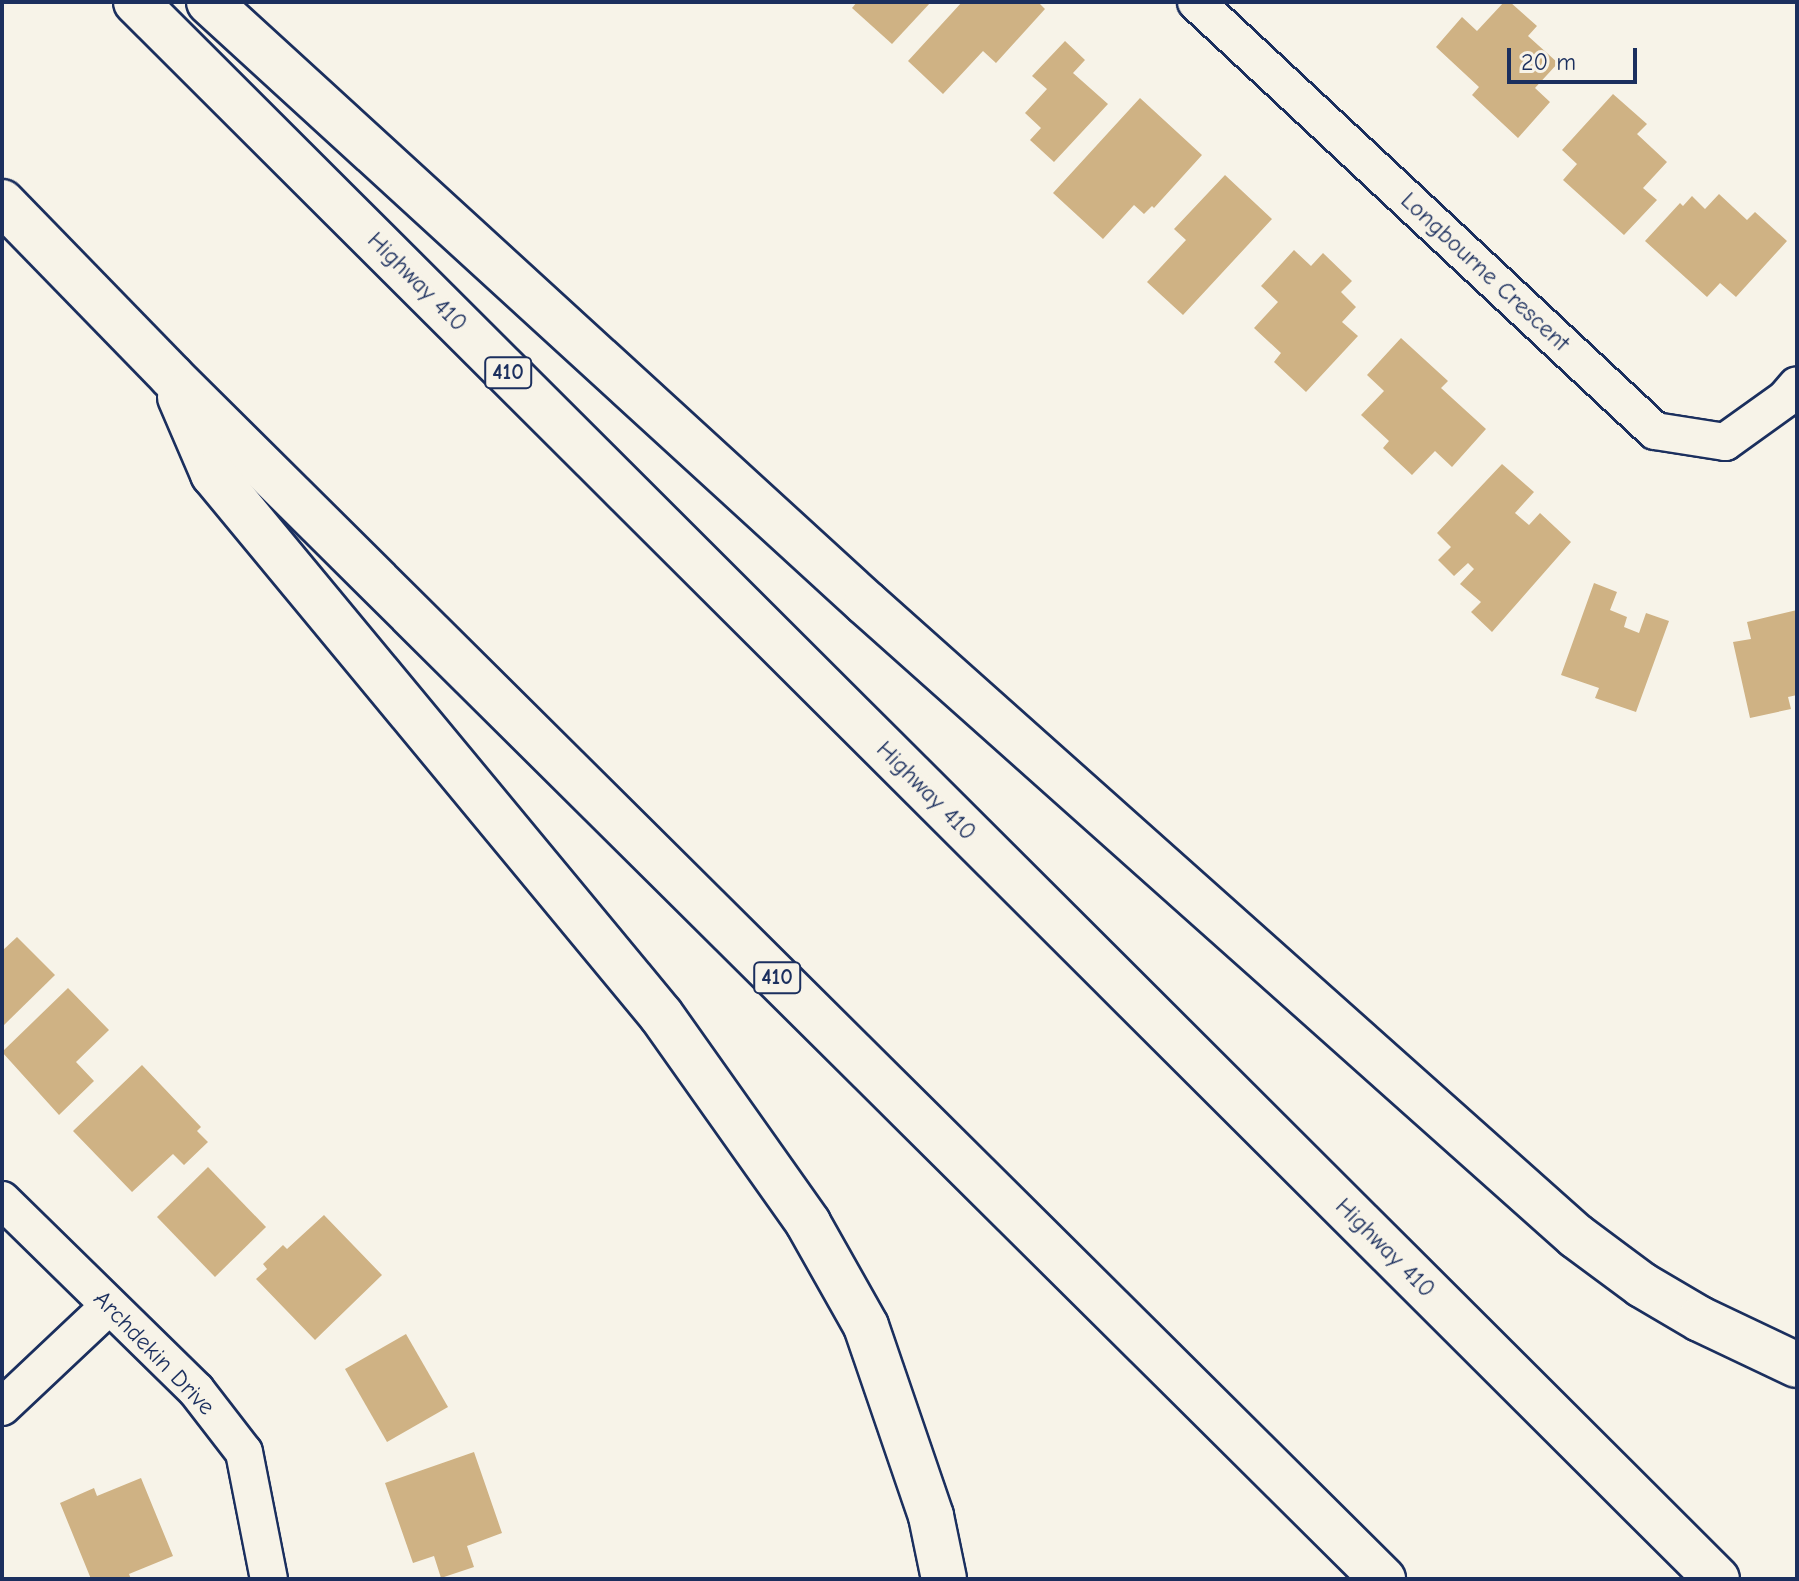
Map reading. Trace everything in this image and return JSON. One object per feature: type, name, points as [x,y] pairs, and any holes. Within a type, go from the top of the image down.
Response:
[{"type":"highway","name":"Highway 410","points":[[136,2],[1717,1579]]},
{"type":"highway","points":[[209,2],[866,603],[1542,1208],[1642,1285],[1700,1319],[1797,1365]]},
{"type":"highway","name":"410","points":[[2,202],[171,376],[1383,1579]]},
{"type":"highway","points":[[171,376],[213,474],[661,1015],[808,1223],[866,1326],[931,1516],[944,1579]]},
{"type":"street","name":"Longbourne Crescent","points":[[1196,2],[1655,431],[1725,442],[1785,399],[1797,385]]},
{"type":"street","name":"Archdekin Drive","points":[[2,1200],[196,1390],[244,1452],[269,1579]]},
{"type":"street","points":[[2,1407],[109,1306]]},
{"type":"building","points":[[857,2],[931,2],[892,44],[852,8]]},
{"type":"building","points":[[962,2],[1038,2],[1045,9],[996,63],[983,51],[943,94],[908,61]]},
{"type":"building","points":[[1504,2],[1510,2],[1537,26],[1528,36],[1558,63],[1535,88],[1550,102],[1518,138],[1472,95],[1479,87],[1436,47],[1462,17],[1477,31]]},
{"type":"building","points":[[1065,41],[1085,60],[1073,73],[1108,104],[1054,162],[1030,140],[1041,128],[1025,113],[1047,89],[1032,76]]},
{"type":"building","points":[[1613,94],[1647,124],[1637,134],[1667,162],[1643,188],[1657,200],[1624,235],[1563,180],[1577,164],[1562,150]]},
{"type":"building","points":[[1140,98],[1202,155],[1154,208],[1152,206],[1144,214],[1134,205],[1103,239],[1053,193]]},
{"type":"building","points":[[1225,175],[1272,219],[1183,315],[1147,282],[1186,240],[1174,229]]},
{"type":"building","points":[[1719,194],[1747,220],[1755,212],[1787,241],[1736,297],[1720,283],[1707,297],[1645,241],[1680,203],[1683,206],[1692,196],[1705,209]]},
{"type":"building","points":[[1294,250],[1311,266],[1323,253],[1352,281],[1341,292],[1356,307],[1342,322],[1358,336],[1306,392],[1274,362],[1281,353],[1254,328],[1278,302],[1261,286]]},
{"type":"building","points":[[1401,338],[1448,381],[1441,388],[1486,429],[1452,467],[1435,451],[1412,475],[1383,448],[1389,441],[1361,415],[1384,391],[1367,375]]},
{"type":"building","points":[[1502,464],[1534,492],[1515,513],[1529,525],[1540,513],[1571,542],[1492,632],[1471,612],[1481,602],[1460,584],[1474,569],[1468,563],[1454,576],[1438,560],[1451,547],[1437,533]]},
{"type":"building","points":[[1594,583],[1617,592],[1610,610],[1627,617],[1624,627],[1639,633],[1646,613],[1669,621],[1636,712],[1595,698],[1599,688],[1561,675]]},
{"type":"building","points":[[1797,610],[1797,695],[1788,697],[1791,709],[1750,718],[1733,642],[1751,639],[1747,622]]},
{"type":"building","points":[[17,937],[55,975],[2,1027],[2,951]]},
{"type":"building","points":[[68,988],[109,1030],[76,1062],[94,1081],[59,1115],[2,1052]]},
{"type":"building","points":[[142,1065],[201,1127],[197,1131],[208,1142],[184,1165],[173,1154],[132,1192],[73,1131]]},
{"type":"building","points":[[208,1167],[266,1227],[215,1277],[157,1217]]},
{"type":"building","points":[[324,1215],[382,1275],[315,1340],[256,1279],[267,1269],[263,1264],[283,1245],[287,1249]]},
{"type":"building","points":[[406,1334],[448,1407],[387,1442],[345,1369]]},
{"type":"building","points":[[474,1452],[502,1533],[467,1546],[474,1567],[441,1578],[434,1556],[413,1563],[385,1483]]},
{"type":"building","points":[[141,1478],[173,1556],[129,1574],[131,1579],[91,1579],[60,1503],[94,1488],[97,1496]]}]
